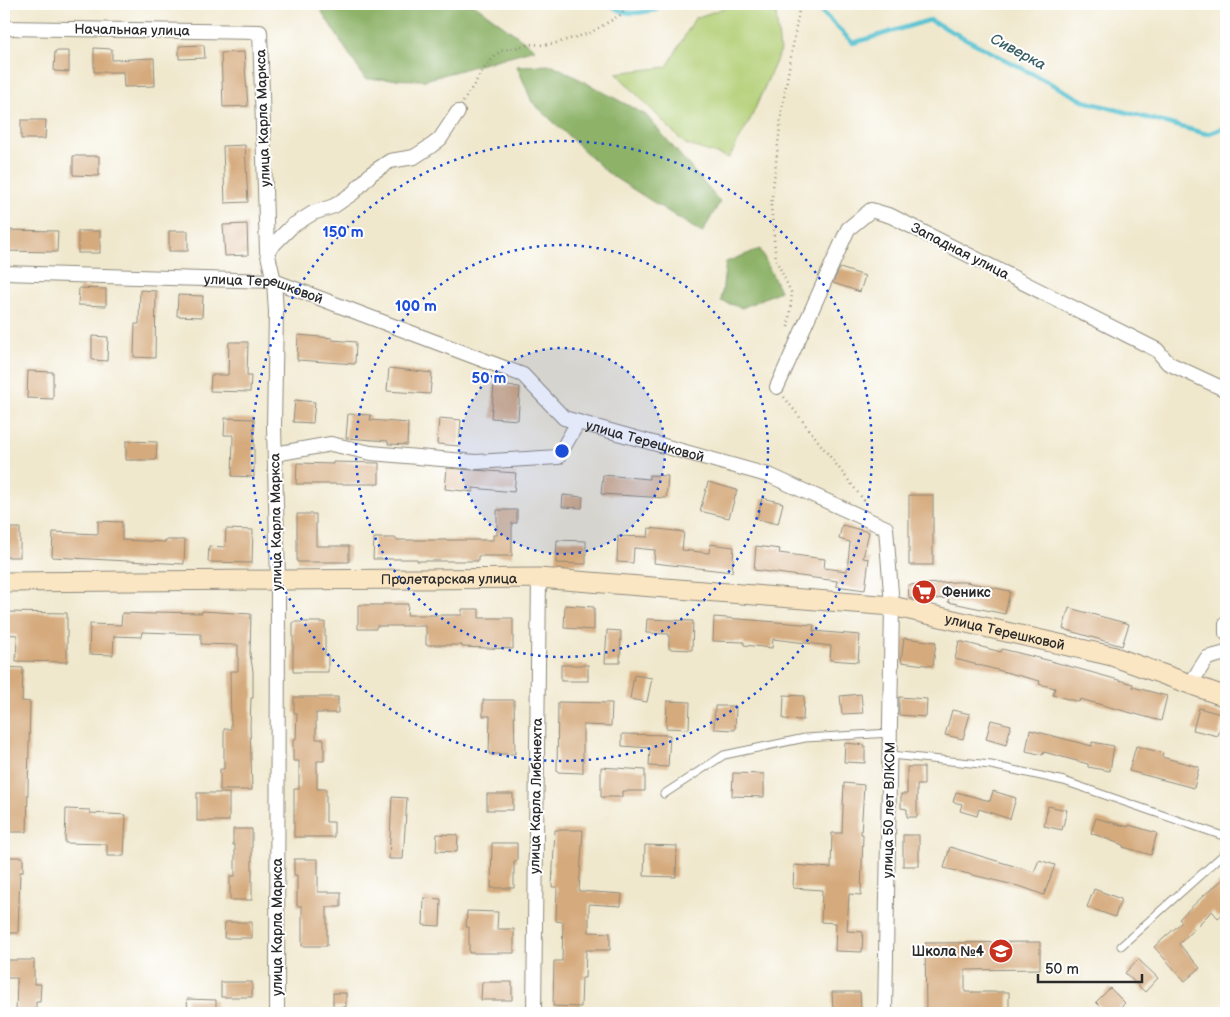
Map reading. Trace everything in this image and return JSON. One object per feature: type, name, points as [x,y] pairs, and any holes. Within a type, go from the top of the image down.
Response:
[{"type":"main road","name":"Пролетарская улица","points":[[4,582],[539,578],[892,606]]},
{"type":"main road","name":"улица Терешковой","points":[[892,606],[1112,656],[1226,696]]},
{"type":"street","name":"Начальная улица","points":[[4,28],[260,32]]},
{"type":"street","name":"улица Карла Маркса","points":[[260,32],[267,251],[274,280],[276,312],[274,426],[278,581],[277,1013]]},
{"type":"street","points":[[267,251],[292,226],[313,212],[334,206],[353,194],[372,173],[390,160],[414,157],[431,146],[440,139],[458,112]]},
{"type":"street","name":"Западная улица","points":[[777,387],[848,229],[871,210],[891,216],[1157,350],[1168,363],[1226,390]]},
{"type":"street","name":"улица Терешковой","points":[[4,273],[274,280],[523,375],[564,418],[771,476],[886,528],[892,606]]},
{"type":"street","points":[[276,454],[331,444],[371,453],[476,462],[558,457],[578,422]]},
{"type":"street","name":"улица Карла Либкнехта","points":[[534,1013],[539,578]]},
{"type":"street","name":"улица 50 лет ВЛКСМ","points":[[884,1013],[892,606]]},
{"type":"street","points":[[1226,624],[1226,633]]},
{"type":"street","points":[[1191,683],[1207,658],[1226,653]]},
{"type":"lane","points":[[664,794],[724,755],[805,738],[891,733]]},
{"type":"lane","points":[[890,755],[990,765],[1064,781],[1226,837]]},
{"type":"lane","points":[[1122,946],[1226,852]]},
{"type":"path","points":[[458,112],[485,67],[500,51],[532,44],[544,45],[564,41],[590,33],[622,14],[626,4]]},
{"type":"path","points":[[788,333],[792,294],[776,260],[771,206],[782,109],[800,4]]},
{"type":"path","points":[[777,387],[867,505]]},
{"type":"green space","points":[[307,4],[474,4],[535,49],[425,80],[365,79],[320,9]]},
{"type":"green space","points":[[775,4],[780,52],[751,118],[729,158],[685,144],[616,73],[667,67],[695,18],[730,6]]},
{"type":"green space","points":[[553,65],[646,115],[720,202],[702,233],[609,174],[532,102],[517,66]]},
{"type":"green space","points":[[760,249],[780,291],[742,308],[721,301],[726,262]]},
{"type":"building","points":[[204,45],[205,58],[179,59],[179,46]]},
{"type":"building","points":[[94,48],[112,49],[112,60],[154,58],[155,86],[124,87],[123,72],[94,72]]},
{"type":"building","points":[[55,51],[69,51],[69,72],[54,71]]},
{"type":"building","points":[[244,52],[248,106],[223,107],[221,53]]},
{"type":"building","points":[[21,120],[46,120],[45,139],[21,139]]},
{"type":"building","points":[[245,145],[248,202],[225,203],[223,146]]},
{"type":"building","points":[[73,156],[99,156],[99,176],[73,175]]},
{"type":"building","points":[[247,224],[248,255],[225,256],[223,225]]},
{"type":"building","points":[[4,230],[58,231],[57,252],[4,251]]},
{"type":"building","points":[[78,231],[100,231],[100,253],[78,253]]},
{"type":"building","points":[[169,231],[188,231],[188,251],[169,251]]},
{"type":"building","points":[[840,268],[865,276],[860,292],[833,283]]},
{"type":"building","points":[[79,288],[106,289],[106,306],[78,305]]},
{"type":"building","points":[[140,290],[156,291],[155,358],[134,357],[135,324],[139,324]]},
{"type":"building","points":[[178,295],[203,296],[202,317],[177,316]]},
{"type":"building","points":[[298,335],[356,342],[355,364],[297,360]]},
{"type":"building","points":[[92,336],[108,337],[107,361],[92,360]]},
{"type":"building","points":[[229,342],[248,342],[247,376],[251,376],[250,392],[210,391],[211,375],[228,375]]},
{"type":"building","points":[[389,368],[432,373],[430,394],[387,391]]},
{"type":"building","points":[[28,371],[53,372],[53,399],[27,398]]},
{"type":"building","points":[[494,385],[520,387],[518,420],[491,418]]},
{"type":"building","points":[[295,400],[315,402],[313,423],[293,422]]},
{"type":"building","points":[[348,414],[371,415],[370,420],[408,423],[407,445],[388,444],[388,441],[346,438]]},
{"type":"building","points":[[225,418],[254,419],[254,477],[232,476],[233,435],[224,435]]},
{"type":"building","points":[[439,418],[461,420],[459,446],[437,444]]},
{"type":"building","points":[[126,441],[157,442],[156,460],[126,460]]},
{"type":"building","points":[[333,462],[379,463],[379,484],[296,484],[297,463],[333,464]]},
{"type":"building","points":[[447,468],[516,473],[514,492],[473,488],[473,492],[445,489]]},
{"type":"building","points":[[603,475],[649,479],[649,475],[668,476],[666,498],[601,494]]},
{"type":"building","points":[[708,482],[737,490],[729,518],[700,511]]},
{"type":"building","points":[[563,495],[583,497],[582,508],[562,507]]},
{"type":"building","points":[[909,495],[933,495],[933,565],[909,565]]},
{"type":"building","points":[[762,498],[783,503],[778,524],[757,519]]},
{"type":"building","points":[[497,510],[517,510],[517,523],[512,523],[512,556],[478,556],[478,561],[373,559],[374,538],[396,538],[396,540],[493,540],[493,535],[497,535]]},
{"type":"building","points":[[297,514],[316,514],[316,546],[349,546],[349,562],[297,562]]},
{"type":"building","points":[[98,521],[122,522],[122,540],[165,542],[165,540],[185,540],[184,564],[52,557],[53,532],[98,534]]},
{"type":"building","points":[[842,525],[869,532],[863,558],[869,559],[865,590],[836,586],[837,581],[754,570],[756,546],[780,549],[779,553],[825,559],[824,568],[847,571],[850,542],[839,539]]},
{"type":"building","points":[[4,528],[20,528],[20,557],[4,557]]},
{"type":"building","points":[[649,528],[684,532],[682,550],[709,553],[710,544],[734,547],[732,572],[654,563],[655,550],[634,548],[633,563],[617,562],[618,536],[648,537]]},
{"type":"building","points":[[226,529],[253,530],[252,563],[208,562],[209,546],[225,547]]},
{"type":"building","points":[[557,540],[586,541],[586,564],[556,563]]},
{"type":"building","points":[[966,582],[1010,591],[1005,614],[948,602],[949,598],[918,600],[909,598],[908,585]]},
{"type":"building","points":[[408,604],[407,615],[462,615],[462,609],[479,609],[479,618],[513,618],[513,649],[462,647],[462,645],[426,645],[426,626],[376,626],[376,629],[358,629],[358,605]]},
{"type":"building","points":[[565,605],[594,607],[594,630],[564,628]]},
{"type":"building","points":[[1069,608],[1129,624],[1122,646],[1063,629]]},
{"type":"building","points":[[202,611],[251,614],[250,654],[253,671],[250,726],[252,790],[220,790],[220,769],[224,769],[224,729],[231,729],[230,671],[238,671],[238,645],[201,644],[201,634],[142,632],[141,637],[114,636],[113,655],[89,654],[90,624],[121,625],[122,613],[202,613]]},
{"type":"building","points":[[4,612],[67,613],[67,662],[16,661],[17,635],[4,634]]},
{"type":"building","points":[[714,617],[814,625],[813,631],[860,635],[858,662],[830,660],[831,646],[773,639],[772,648],[744,645],[744,642],[713,641]]},
{"type":"building","points":[[647,619],[693,621],[692,650],[669,649],[669,634],[646,633]]},
{"type":"building","points":[[293,622],[325,622],[325,655],[328,655],[328,672],[293,672]]},
{"type":"building","points":[[607,630],[621,631],[620,663],[605,663]]},
{"type":"building","points":[[904,638],[936,642],[933,666],[901,662]]},
{"type":"building","points":[[959,641],[1001,652],[1002,649],[1047,660],[1133,684],[1133,687],[1167,696],[1161,721],[1080,699],[1079,702],[1053,695],[1055,688],[1039,684],[1040,681],[955,659]]},
{"type":"building","points":[[561,665],[588,665],[588,681],[561,681]]},
{"type":"building","points":[[4,667],[23,668],[22,701],[30,702],[27,832],[4,832]]},
{"type":"building","points":[[634,675],[652,678],[647,702],[630,699]]},
{"type":"building","points":[[861,694],[863,713],[842,714],[840,696]]},
{"type":"building","points":[[784,695],[804,696],[803,720],[783,719]]},
{"type":"building","points":[[294,697],[338,697],[338,713],[316,713],[316,739],[324,739],[324,761],[317,761],[317,789],[326,789],[326,822],[334,822],[334,837],[294,837],[294,789],[299,789],[299,761],[293,761],[293,739],[296,739],[297,713],[294,713]]},
{"type":"building","points":[[899,697],[927,699],[926,717],[899,715]]},
{"type":"building","points":[[483,700],[514,700],[515,754],[489,754],[490,716],[483,716]]},
{"type":"building","points":[[667,701],[690,702],[689,729],[666,728]]},
{"type":"building","points":[[558,702],[612,703],[611,726],[583,725],[583,773],[557,772]]},
{"type":"building","points":[[715,706],[736,706],[735,730],[714,729]]},
{"type":"building","points":[[1199,708],[1224,715],[1218,736],[1193,730]]},
{"type":"building","points":[[952,710],[970,714],[963,739],[945,735]]},
{"type":"building","points":[[991,720],[1011,725],[1006,745],[986,739]]},
{"type":"building","points":[[1030,730],[1092,746],[1092,742],[1114,746],[1110,771],[1088,767],[1088,764],[1044,752],[1043,755],[1026,751]]},
{"type":"building","points":[[622,734],[670,735],[668,767],[649,766],[650,748],[622,746]]},
{"type":"building","points":[[845,743],[865,745],[865,763],[844,762]]},
{"type":"building","points":[[1136,746],[1163,753],[1162,757],[1199,767],[1194,788],[1129,771]]},
{"type":"building","points":[[601,767],[645,770],[645,791],[622,791],[622,797],[601,797]]},
{"type":"building","points":[[907,767],[924,767],[924,785],[917,785],[917,817],[907,817],[907,809],[901,808],[901,794],[907,794]]},
{"type":"building","points":[[733,773],[764,774],[764,797],[732,796]]},
{"type":"building","points":[[844,783],[864,785],[861,834],[863,834],[861,895],[849,894],[847,931],[863,932],[862,952],[835,951],[836,923],[821,922],[822,890],[793,888],[794,865],[831,868],[832,833],[842,833]]},
{"type":"building","points":[[993,791],[1016,798],[1010,819],[979,809],[977,816],[960,811],[962,804],[953,802],[956,792],[990,801]]},
{"type":"building","points":[[197,793],[229,793],[229,821],[197,821]]},
{"type":"building","points":[[487,794],[513,794],[513,810],[487,810]]},
{"type":"building","points":[[392,797],[407,798],[403,859],[389,859]]},
{"type":"building","points":[[1048,806],[1067,810],[1062,830],[1044,826]]},
{"type":"building","points":[[66,809],[90,810],[90,813],[126,815],[124,856],[107,856],[107,844],[65,843]]},
{"type":"building","points":[[1096,818],[1157,833],[1151,855],[1123,847],[1123,845],[1091,833]]},
{"type":"building","points":[[233,829],[252,829],[252,900],[230,900],[230,876],[235,876]]},
{"type":"building","points":[[555,830],[583,830],[579,891],[622,894],[621,906],[589,904],[589,932],[610,933],[610,950],[586,950],[585,978],[582,978],[581,1007],[553,1006],[554,961],[562,961],[563,922],[556,921],[557,887],[552,887]]},
{"type":"building","points":[[437,834],[458,835],[457,852],[436,851]]},
{"type":"building","points":[[903,835],[919,835],[919,866],[903,866]]},
{"type":"building","points":[[492,843],[517,843],[517,861],[514,861],[514,888],[491,888]]},
{"type":"building","points":[[645,845],[677,846],[676,877],[644,876]]},
{"type":"building","points":[[950,847],[1034,872],[1039,860],[1055,865],[1044,895],[1022,887],[944,868]]},
{"type":"building","points":[[4,857],[23,857],[23,872],[20,872],[18,933],[6,933],[6,927],[4,927]]},
{"type":"building","points":[[294,859],[318,859],[318,892],[341,892],[341,907],[327,907],[327,946],[302,946],[302,906],[297,906],[297,875],[294,875]]},
{"type":"building","points":[[1226,877],[1226,911],[1218,918],[1212,911],[1179,944],[1200,968],[1185,981],[1154,947],[1182,922],[1179,919]]},
{"type":"building","points":[[1094,889],[1121,899],[1115,917],[1087,907]]},
{"type":"building","points":[[424,898],[441,899],[440,926],[423,925]]},
{"type":"building","points":[[467,911],[498,912],[497,929],[514,929],[514,953],[469,953],[469,927],[466,927]]},
{"type":"building","points":[[225,922],[252,922],[252,938],[224,938]]},
{"type":"building","points":[[1040,942],[1040,969],[965,970],[965,992],[1009,992],[1009,1013],[926,1013],[925,943]]},
{"type":"building","points":[[1138,959],[1158,978],[1145,992],[1125,973]]},
{"type":"building","points":[[4,960],[34,960],[34,984],[41,984],[40,1002],[36,1002],[36,1013],[16,1013],[17,978],[4,978]]},
{"type":"building","points":[[221,982],[252,982],[252,997],[221,997]]},
{"type":"building","points":[[482,982],[512,982],[512,1000],[481,1000]]},
{"type":"building","points":[[1110,988],[1125,1003],[1114,1013],[1107,1013],[1096,1002]]},
{"type":"building","points":[[832,992],[860,992],[861,1011],[833,1012]]},
{"type":"building","points":[[333,993],[346,993],[346,1007],[333,1007]]},
{"type":"building","points":[[187,999],[216,1000],[216,1013],[188,1013]]},
{"type":"waterway","name":"Сиверка","points":[[610,4],[621,11],[632,13],[656,10],[657,4]]},
{"type":"waterway","name":"Сиверка","points":[[814,4],[853,43],[930,20],[1084,101],[1207,134],[1226,127]]},
{"type":"place","name":"Феникс","points":[[924,592]]},
{"type":"place","name":"Школа №4","points":[[1001,951]]}]
